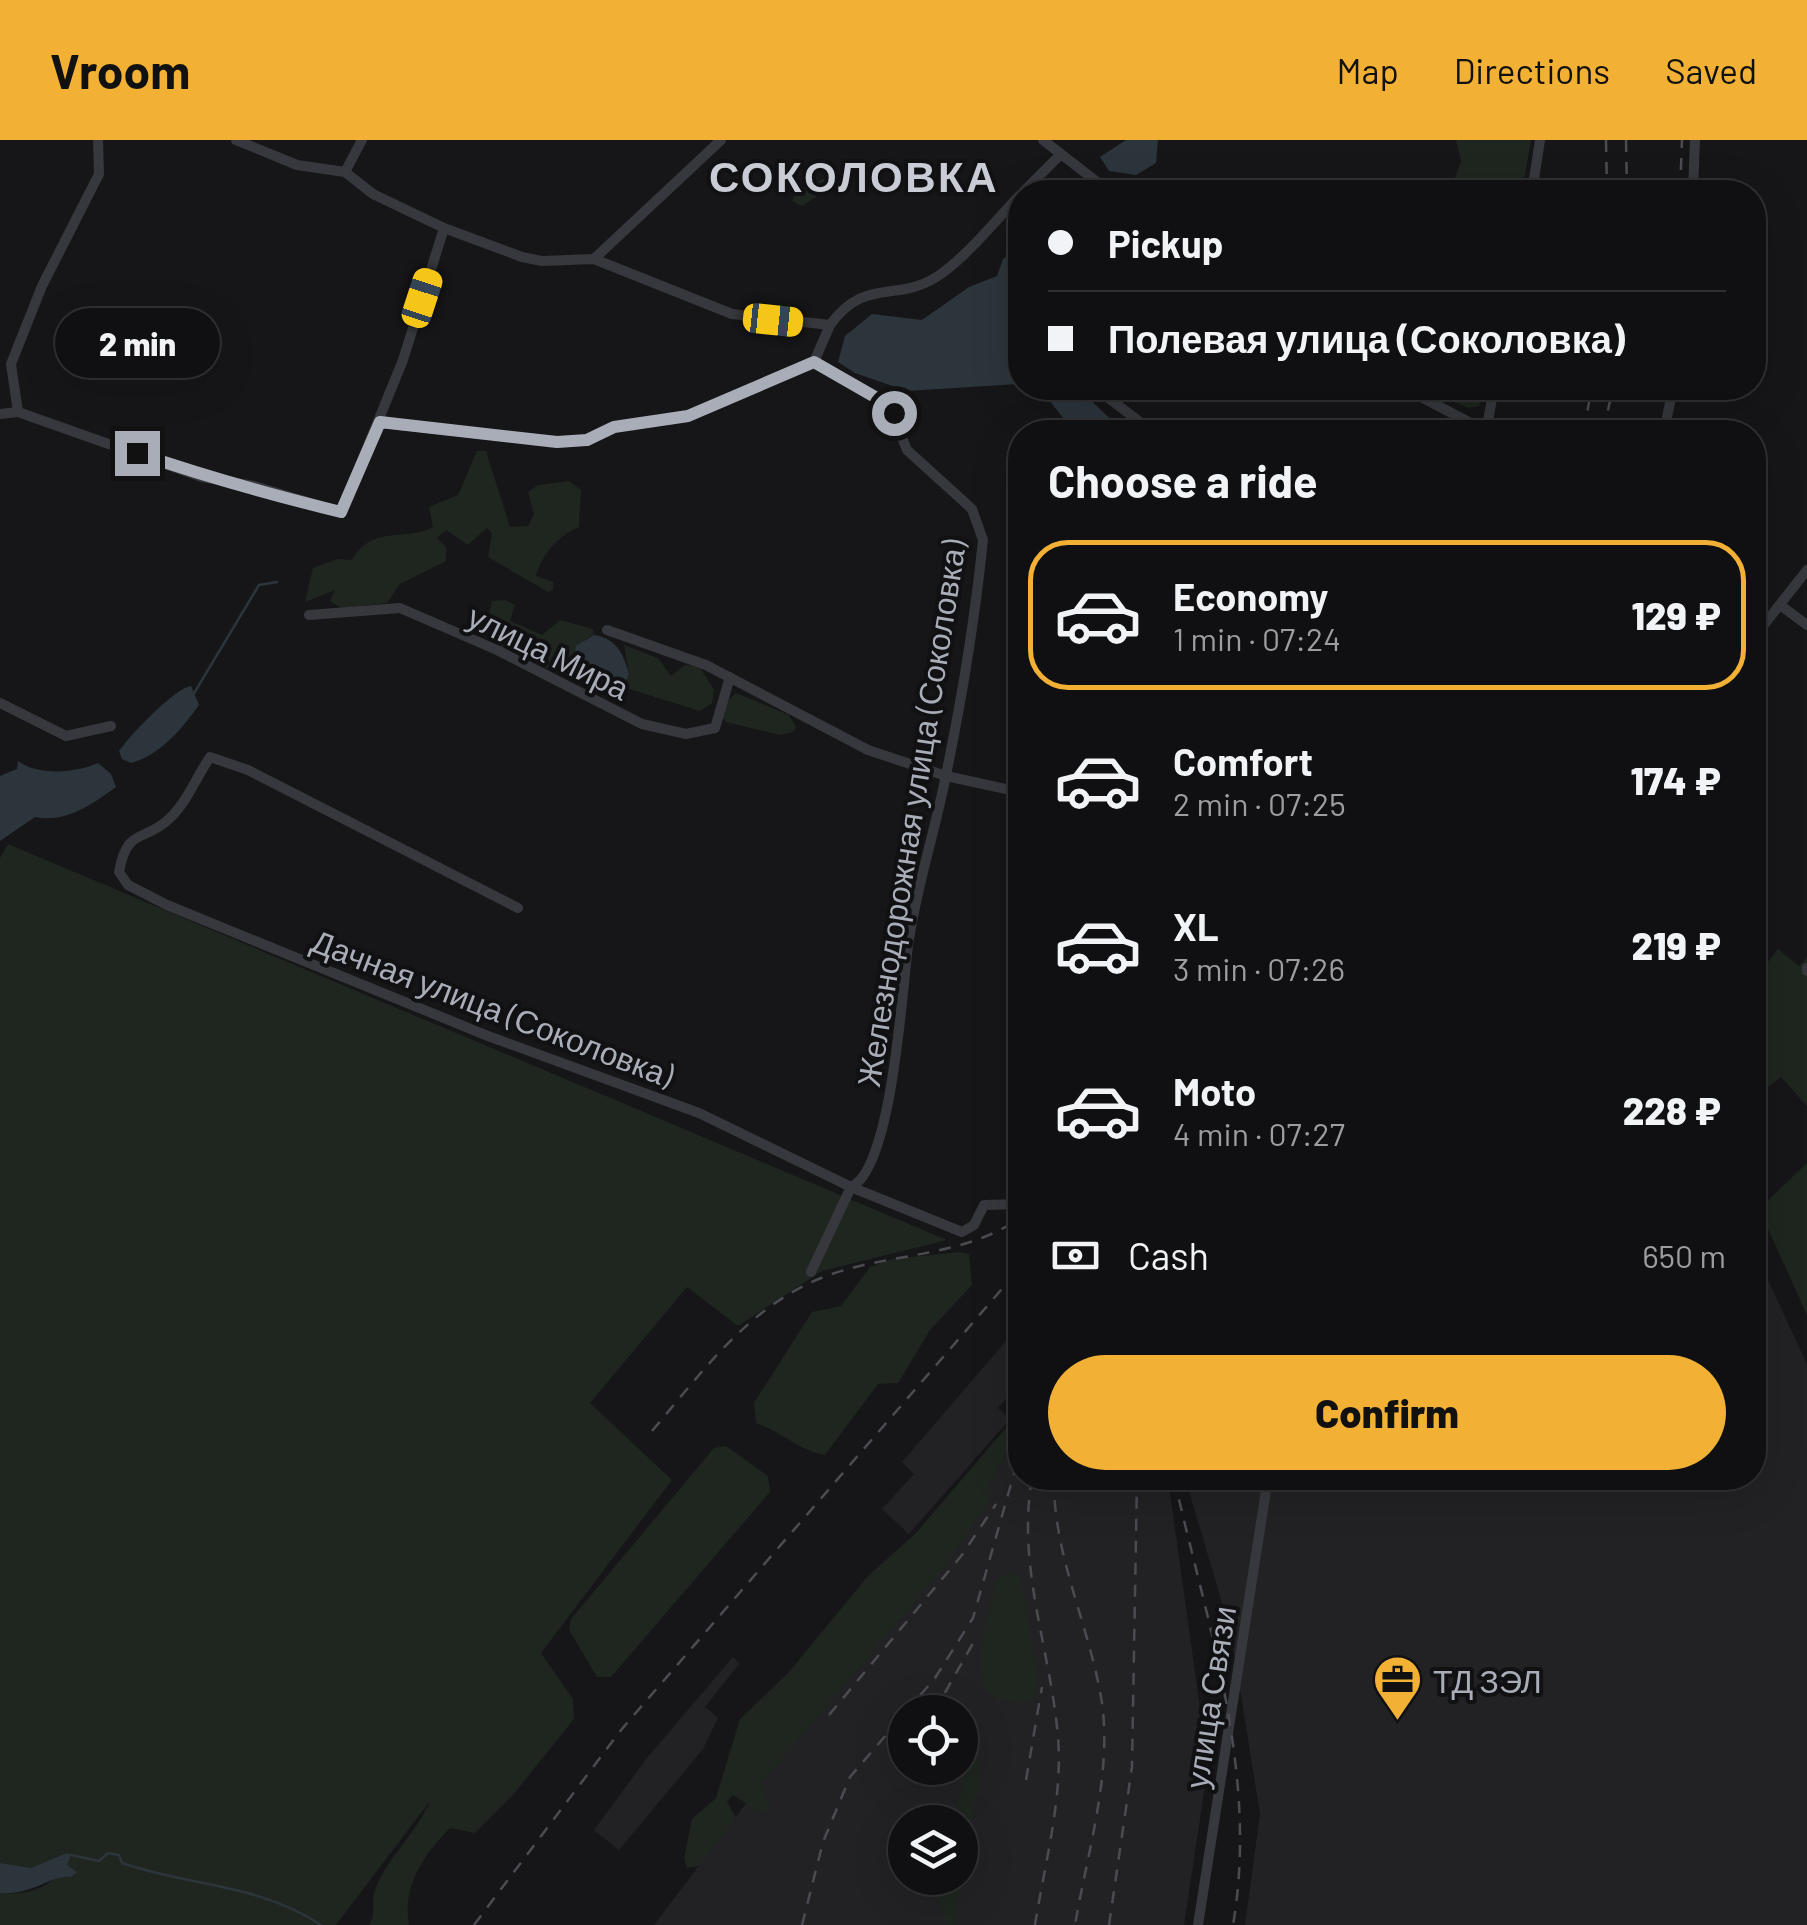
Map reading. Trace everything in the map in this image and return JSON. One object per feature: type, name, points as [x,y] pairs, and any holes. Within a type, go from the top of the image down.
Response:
[{"type":"street","points":[[18,412],[12,364],[42,286],[99,174],[98,140]]},
{"type":"street","points":[[236,140],[297,166],[345,172],[374,194],[444,228],[542,261],[594,259],[732,314],[830,325]]},
{"type":"street","points":[[345,172],[362,140]]},
{"type":"street","points":[[594,259],[721,140]]},
{"type":"street","points":[[1044,140],[1094,180]]},
{"type":"street","points":[[1534,180],[1540,140]]},
{"type":"street","points":[[1692,180],[1694,140]]},
{"type":"street","points":[[1036,180],[1060,155]]},
{"type":"street","points":[[380,422],[557,442],[587,440],[614,427],[688,416],[814,362],[830,325],[848,302],[860,296],[904,290],[943,272],[1008,208]]},
{"type":"street","points":[[0,414],[18,412],[202,477],[254,486],[341,512],[380,422],[444,228]]},
{"type":"street","name":"Железнодорожная улица (Соколовка)","points":[[811,1272],[851,1187],[871,1163],[883,1131],[909,940],[946,776],[981,560],[982,527],[972,509],[907,450],[889,405],[814,362]]},
{"type":"street","points":[[1111,400],[1138,420]]},
{"type":"street","points":[[1426,400],[1464,420]]},
{"type":"street","points":[[1766,622],[1807,570]]},
{"type":"street","points":[[1780,604],[1807,625]]},
{"type":"street","name":"улица Мира","points":[[309,615],[400,608],[498,650],[592,702],[642,724],[686,734],[715,728],[730,677]]},
{"type":"street","name":"улица Мира","points":[[607,630],[730,677],[868,750],[946,776],[1008,789]]},
{"type":"street","points":[[0,703],[66,736],[111,726]]},
{"type":"street","name":"Дачная улица (Соколовка)","points":[[518,908],[248,770],[210,757],[169,820],[132,837],[122,853],[119,872],[128,886],[166,905],[488,1036],[700,1114],[851,1187],[962,1232],[974,1224],[984,1206],[1008,1205]]},
{"type":"street","name":"улица Связи","points":[[1198,1925],[1266,1490]]},
{"type":"shaded area","points":[[1126,140],[1158,140],[1156,163],[1136,175],[1109,171],[1100,157]]},
{"type":"shaded area","points":[[1456,140],[1531,140],[1524,180],[1454,180],[1461,161]]},
{"type":"shaded area","points":[[834,174],[836,184],[802,206],[792,201],[798,190]]},
{"type":"shaded area","points":[[1008,256],[1008,385],[907,391],[855,373],[838,362],[845,336],[872,314],[922,320],[969,287],[997,276]]},
{"type":"shaded area","points":[[1049,400],[1091,400],[1111,420],[1065,420]]},
{"type":"shaded area","points":[[1449,400],[1481,400],[1479,406],[1469,408]]},
{"type":"shaded area","points":[[477,451],[486,451],[510,527],[528,526],[534,514],[528,492],[538,485],[569,481],[581,490],[579,527],[552,546],[536,576],[553,582],[553,590],[548,592],[488,557],[492,533],[487,528],[468,545],[446,530],[437,538],[446,547],[446,561],[400,584],[387,603],[341,608],[330,601],[335,590],[305,602],[313,568],[337,559],[352,560],[360,549],[379,538],[433,527],[429,507],[458,495]]},
{"type":"shaded area","points":[[505,600],[515,605],[510,621],[542,635],[560,620],[593,629],[594,635],[586,639],[572,658],[574,673],[556,672],[499,647],[499,626],[489,613],[492,601]]},
{"type":"shaded area","points":[[594,635],[614,644],[621,653],[629,674],[625,683],[615,688],[583,683],[574,673],[576,646]]},
{"type":"shaded area","points":[[624,645],[658,658],[671,676],[685,665],[699,666],[714,690],[712,703],[700,711],[629,689],[625,683],[629,674]]},
{"type":"shaded area","points":[[191,686],[199,705],[178,732],[142,759],[131,763],[122,759],[119,751],[142,724],[164,703]]},
{"type":"shaded area","points":[[736,693],[789,715],[796,727],[793,732],[780,735],[726,722],[722,716],[726,703]]},
{"type":"shaded area","points":[[18,761],[36,769],[57,771],[98,763],[111,774],[116,787],[68,815],[35,817],[0,841],[0,776],[17,769]]},
{"type":"shaded area","points":[[8,844],[947,1240],[822,1271],[738,1326],[687,1287],[590,1403],[672,1480],[541,1653],[573,1699],[574,1719],[513,1795],[475,1833],[450,1828],[431,1849],[412,1885],[409,1925],[369,1925],[374,1892],[430,1801],[336,1925],[0,1925],[0,1893],[23,1893],[43,1887],[59,1874],[71,1855],[31,1868],[0,1863],[0,858]]},
{"type":"shaded area","points":[[1778,949],[1799,966],[1807,957],[1807,1106],[1781,1077],[1766,1089],[1766,964]]},
{"type":"shaded area","points":[[1807,1163],[1807,1315],[1766,1224],[1766,1202]]},
{"type":"shaded area","points":[[969,1254],[972,1285],[930,1330],[898,1383],[878,1384],[825,1455],[807,1450],[756,1423],[754,1403],[812,1312],[841,1306],[870,1267],[892,1259]]},
{"type":"shaded area","points":[[1766,1276],[1807,1364],[1807,1925],[1245,1925],[1260,1814],[1231,1633],[1189,1490],[1766,1490]]},
{"type":"shaded area","points":[[1008,1339],[1008,1397],[998,1408],[1008,1421],[909,1534],[882,1509],[914,1474],[902,1462]]},
{"type":"shaded area","points":[[1008,1425],[1008,1450],[990,1483],[992,1498],[939,1573],[760,1785],[772,1810],[760,1812],[733,1795],[727,1801],[736,1818],[699,1866],[687,1868],[684,1859],[692,1819],[716,1798],[740,1719],[789,1672],[867,1577],[916,1533]]},
{"type":"shaded area","points":[[1008,1445],[1008,1490],[1170,1490],[1208,1766],[1184,1925],[654,1925],[985,1487]]},
{"type":"shaded area","points":[[726,1446],[768,1476],[770,1492],[611,1677],[597,1677],[569,1630],[571,1619],[714,1448]]},
{"type":"shaded area","points":[[1008,1573],[1021,1576],[1038,1682],[1033,1701],[1007,1701],[991,1694],[983,1681],[980,1664],[986,1622],[996,1581]]},
{"type":"shaded area","points":[[733,1657],[739,1664],[705,1707],[718,1718],[703,1749],[619,1850],[594,1830],[647,1758]]},
{"type":"shaded area","points":[[962,1785],[978,1785],[975,1805],[958,1805]]},
{"type":"shaded area","points":[[67,1853],[71,1855],[67,1865],[77,1872],[71,1877],[0,1893],[0,1863],[31,1868]]},
{"type":"shaded area","points":[[938,1895],[959,1895],[954,1925],[946,1925]]},
{"type":"waterway","points":[[193,695],[259,585],[277,582]]},
{"type":"waterway","points":[[71,1855],[99,1861],[108,1853],[119,1855],[122,1863],[147,1871],[273,1901],[321,1925]]},
{"type":"railway","points":[[1606,140],[1607,180]]},
{"type":"railway","points":[[1626,140],[1627,180]]},
{"type":"railway","points":[[1680,180],[1682,140]]},
{"type":"railway","points":[[1585,420],[1590,400]]},
{"type":"railway","points":[[1606,420],[1610,400]]},
{"type":"railway","points":[[652,1431],[731,1341],[752,1321],[801,1287],[853,1268],[975,1241],[1008,1225]]},
{"type":"railway","points":[[474,1925],[621,1730],[1008,1282]]},
{"type":"railway","points":[[802,1925],[823,1842],[850,1777],[935,1678],[973,1618],[1009,1490]]},
{"type":"railway","points":[[1030,1490],[1031,1573],[1059,1752],[1053,1826],[1035,1925]]},
{"type":"railway","points":[[1054,1490],[1059,1536],[1096,1674],[1104,1730],[1097,1814],[1075,1925]]},
{"type":"railway","points":[[1109,1925],[1132,1767],[1137,1490]]},
{"type":"railway","points":[[1177,1490],[1226,1699],[1234,1755],[1239,1868],[1233,1925]]},
{"type":"railway","points":[[829,1715],[962,1555],[996,1504]]},
{"type":"railway","points":[[944,1695],[976,1638]]},
{"type":"railway","points":[[1026,1780],[1042,1687]]},
{"type":"place","name":"ТД ЗЭЛ","points":[[1398,1722]]},
{"type":"district","name":"СОКОЛОВКА","points":[[854,175]]},
{"type":"route","points":[[137,453],[202,477],[254,486],[341,512],[380,422],[557,442],[587,440],[614,427],[688,416],[814,362],[889,405],[894,413]]}]
